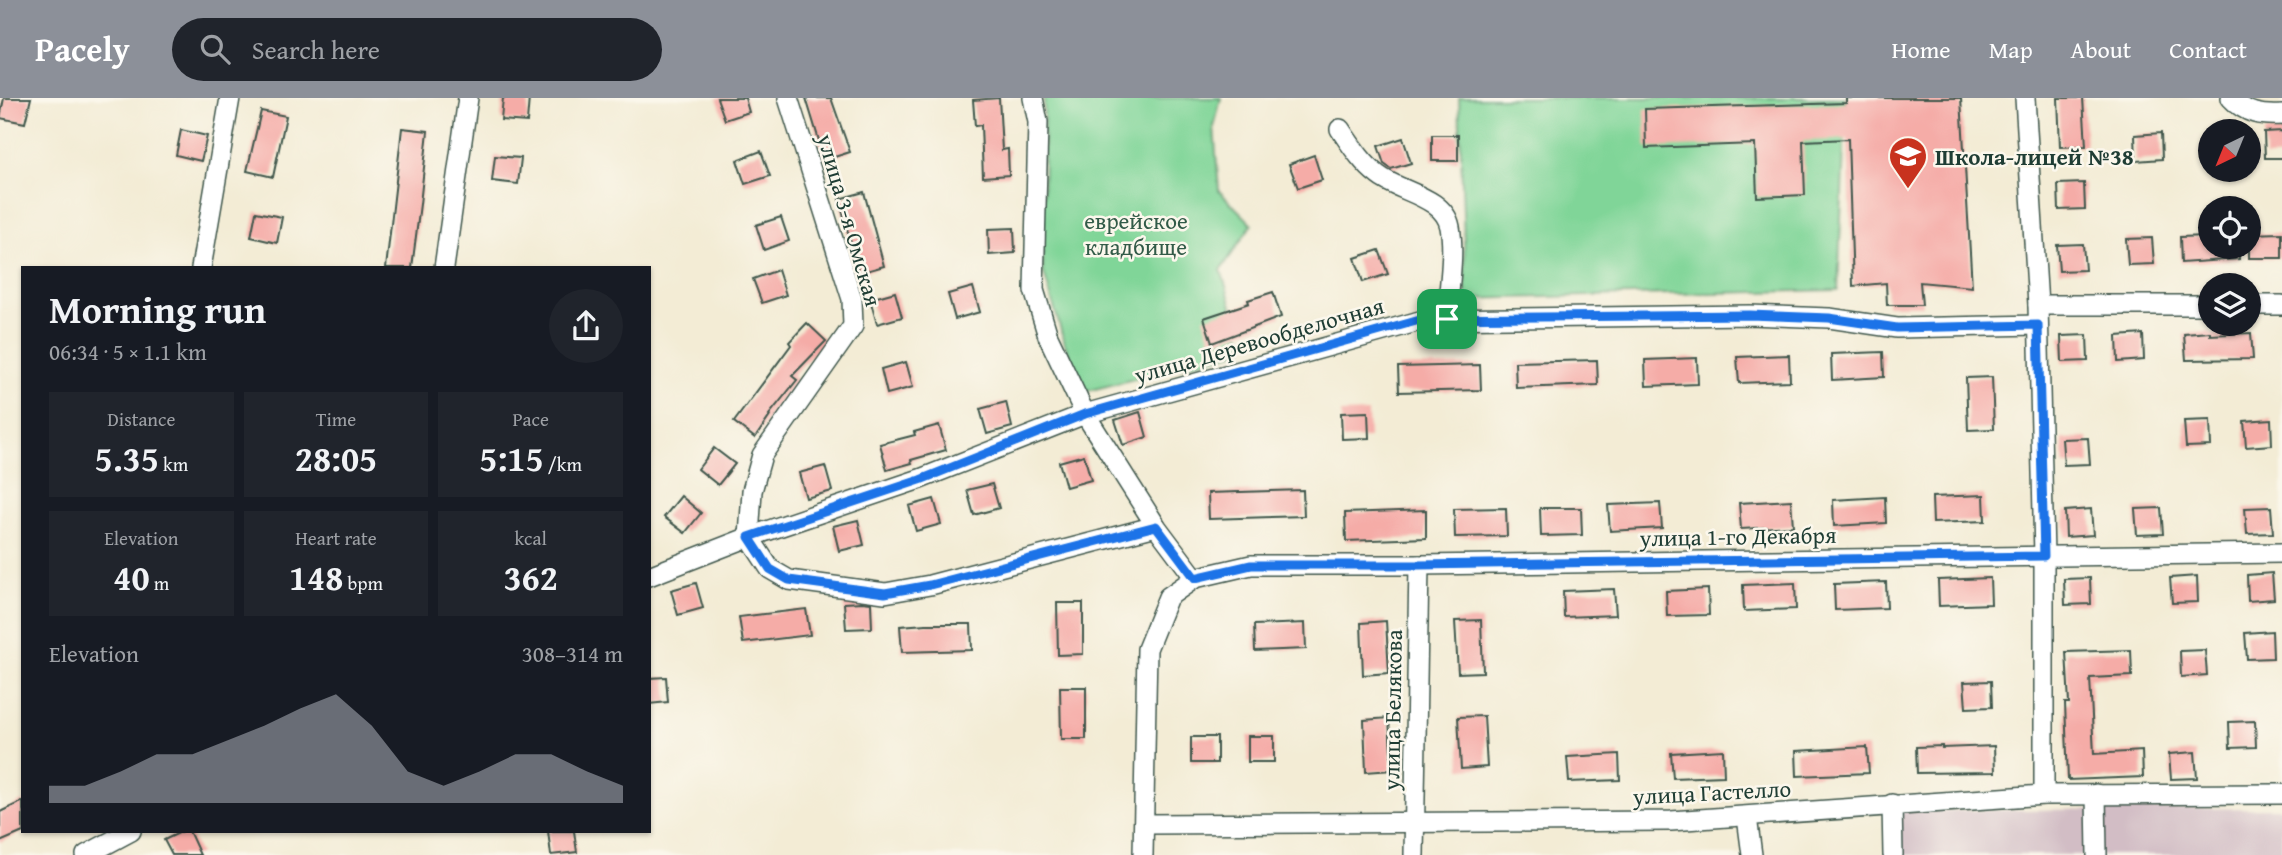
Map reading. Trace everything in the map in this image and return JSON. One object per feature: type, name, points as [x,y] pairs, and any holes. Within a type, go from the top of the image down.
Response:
[{"type":"street","points":[[201,266],[230,98]]},
{"type":"street","points":[[444,266],[468,98]]},
{"type":"street","name":"улица 3-я Омская","points":[[749,537],[752,491],[762,455],[853,326],[852,299],[788,98]]},
{"type":"street","points":[[1033,98],[1038,122],[1034,290],[1048,336],[1085,414],[1156,526],[1195,578],[1168,597],[1147,649],[1143,855]]},
{"type":"street","points":[[2025,98],[2038,305],[2044,556],[2044,795]]},
{"type":"street","points":[[2231,98],[2247,111],[2263,116],[2282,115]]},
{"type":"street","points":[[1340,129],[1379,177],[1436,206],[1450,225],[1447,319]]},
{"type":"street","points":[[2038,305],[2198,305]]},
{"type":"street","points":[[2261,305],[2282,305]]},
{"type":"street","name":"улица Деревообделочная","points":[[651,574],[749,537],[920,480],[1085,414],[1427,318],[1750,315],[1829,318],[1897,328],[2038,325]]},
{"type":"street","points":[[749,537],[770,569],[789,580],[885,593],[930,585],[1156,526]]},
{"type":"street","name":"улица 1-го Декабря","points":[[1195,578],[1251,565],[2282,554]]},
{"type":"street","name":"улица Белякова","points":[[1414,855],[1419,565]]},
{"type":"street","points":[[2096,794],[2097,855]]},
{"type":"street","name":"улица Гастелло","points":[[1145,824],[1671,821],[2044,795],[2282,794]]},
{"type":"street","points":[[1892,804],[1893,855]]},
{"type":"street","points":[[1747,817],[1752,855]]},
{"type":"street","points":[[86,855],[127,833]]},
{"type":"shaded area","points":[[2282,808],[2282,855],[1899,855],[1898,811]]},
{"type":"green space","name":"еврейское кладбище","points":[[1044,98],[1221,98],[1214,127],[1219,191],[1252,224],[1221,270],[1244,346],[1242,351],[1084,392],[1065,344],[1043,270]]},
{"type":"green space","points":[[1459,98],[1846,98],[1838,290],[1466,299]]},
{"type":"building","points":[[4,98],[31,98],[25,123],[0,118]]},
{"type":"building","points":[[503,98],[529,98],[527,122],[501,120]]},
{"type":"building","points":[[717,98],[745,98],[749,112],[725,120]]},
{"type":"building","points":[[806,98],[831,98],[850,152],[825,160]]},
{"type":"building","points":[[999,98],[1002,150],[1008,149],[1009,175],[983,177],[981,125],[975,126],[973,100]]},
{"type":"building","name":"Школа-лицей №38","points":[[1846,98],[1961,98],[1972,287],[1920,282],[1922,305],[1887,305],[1886,283],[1853,286],[1848,139],[1803,141],[1805,195],[1757,197],[1755,144],[1646,148],[1645,109],[1846,103]]},
{"type":"building","points":[[2058,98],[2083,98],[2086,146],[2060,147]]},
{"type":"building","points":[[261,111],[286,116],[273,177],[247,171]]},
{"type":"building","points":[[402,128],[428,131],[412,266],[386,266]]},
{"type":"building","points":[[181,130],[207,136],[201,161],[176,155]]},
{"type":"building","points":[[2282,131],[2282,158],[2265,158],[2264,132]]},
{"type":"building","points":[[2161,133],[2162,159],[2136,161],[2135,135]]},
{"type":"building","points":[[1432,135],[1458,135],[1458,161],[1432,161]]},
{"type":"building","points":[[1403,138],[1411,163],[1391,169],[1384,164],[1378,146]]},
{"type":"building","points":[[761,151],[770,176],[745,184],[737,160]]},
{"type":"building","points":[[1314,155],[1322,180],[1298,188],[1289,164]]},
{"type":"building","points":[[495,156],[521,158],[518,184],[492,181]]},
{"type":"building","points":[[2084,183],[2085,209],[2059,210],[2058,184]]},
{"type":"building","points":[[864,192],[884,266],[859,273],[839,199]]},
{"type":"building","points":[[256,212],[282,217],[277,243],[251,237]]},
{"type":"building","points":[[781,217],[789,241],[764,250],[756,225]]},
{"type":"building","points":[[1014,228],[1015,253],[989,255],[988,229]]},
{"type":"building","points":[[2282,233],[2282,258],[2261,258],[2261,234]]},
{"type":"building","points":[[2198,236],[2198,259],[2239,259],[2181,263],[2180,237]]},
{"type":"building","points":[[2152,238],[2154,264],[2128,265],[2126,239]]},
{"type":"building","points":[[2083,244],[2085,270],[2059,271],[2057,245]]},
{"type":"building","points":[[1379,250],[1388,274],[1363,282],[1355,258]]},
{"type":"building","points":[[778,270],[786,295],[762,303],[753,279]]},
{"type":"building","points":[[973,287],[980,312],[955,319],[948,294]]},
{"type":"building","points":[[895,292],[902,317],[877,324],[870,299]]},
{"type":"building","points":[[1273,292],[1281,317],[1212,343],[1204,318]]},
{"type":"building","points":[[807,323],[826,341],[792,376],[797,380],[769,415],[755,438],[734,422],[791,345],[789,342]]},
{"type":"building","points":[[2143,334],[2144,360],[2118,362],[2117,336]]},
{"type":"building","points":[[2184,334],[2251,336],[2253,359],[2186,360]]},
{"type":"building","points":[[2087,335],[2088,361],[2062,362],[2061,336]]},
{"type":"building","points":[[1883,352],[1884,377],[1832,380],[1831,354]]},
{"type":"building","points":[[1789,355],[1790,381],[1739,383],[1737,357]]},
{"type":"building","points":[[1697,358],[1698,384],[1646,386],[1645,360]]},
{"type":"building","points":[[1597,360],[1598,385],[1516,388],[1515,362]]},
{"type":"building","points":[[906,362],[913,387],[887,394],[881,369]]},
{"type":"building","points":[[1480,365],[1481,390],[1399,392],[1398,367]]},
{"type":"building","points":[[1992,377],[1994,429],[1968,430],[1966,378]]},
{"type":"building","points":[[1006,402],[1012,427],[987,434],[980,409]]},
{"type":"building","points":[[1140,412],[1147,437],[1123,445],[1115,420]]},
{"type":"building","points":[[1368,412],[1369,438],[1342,439],[1341,413]]},
{"type":"building","points":[[2271,419],[2272,445],[2246,447],[2244,421]]},
{"type":"building","points":[[2210,420],[2211,446],[2186,447],[2184,421]]},
{"type":"building","points":[[939,425],[946,450],[887,470],[880,444],[915,435],[914,432]]},
{"type":"building","points":[[2088,438],[2090,464],[2064,465],[2062,439]]},
{"type":"building","points":[[714,448],[735,464],[718,485],[698,469]]},
{"type":"building","points":[[1084,455],[1091,480],[1066,487],[1059,462]]},
{"type":"building","points":[[825,466],[832,491],[806,498],[799,473]]},
{"type":"building","points":[[992,484],[999,508],[974,515],[967,490]]},
{"type":"building","points":[[1303,490],[1304,516],[1209,519],[1208,493]]},
{"type":"building","points":[[1984,495],[1985,521],[1933,523],[1932,497]]},
{"type":"building","points":[[681,496],[701,513],[685,533],[664,517]]},
{"type":"building","points":[[1885,497],[1886,523],[1834,526],[1833,500]]},
{"type":"building","points":[[934,499],[941,524],[916,531],[909,506]]},
{"type":"building","points":[[1791,500],[1793,526],[1741,529],[1739,503]]},
{"type":"building","points":[[1660,503],[1662,528],[1610,531],[1608,505]]},
{"type":"building","points":[[2271,507],[2273,533],[2247,534],[2245,508]]},
{"type":"building","points":[[1506,508],[1507,536],[1455,537],[1454,509]]},
{"type":"building","points":[[1540,508],[1581,508],[1582,535],[1541,536]]},
{"type":"building","points":[[2161,508],[2163,534],[2137,535],[2135,509]]},
{"type":"building","points":[[2091,509],[2093,535],[2066,537],[2065,511]]},
{"type":"building","points":[[1426,510],[1426,538],[1346,541],[1345,513]]},
{"type":"building","points":[[858,520],[864,545],[839,551],[833,526]]},
{"type":"building","points":[[2272,573],[2274,599],[2248,601],[2247,575]]},
{"type":"building","points":[[2197,576],[2198,602],[2172,603],[2170,578]]},
{"type":"building","points":[[1990,578],[1991,604],[1939,606],[1938,580]]},
{"type":"building","points":[[2090,578],[2091,604],[2065,605],[2064,579]]},
{"type":"building","points":[[1886,582],[1887,608],[1835,610],[1834,584]]},
{"type":"building","points":[[696,583],[703,608],[678,615],[671,590]]},
{"type":"building","points":[[1795,583],[1796,609],[1744,611],[1743,585]]},
{"type":"building","points":[[1614,589],[1616,615],[1564,617],[1563,591]]},
{"type":"building","points":[[1708,589],[1709,615],[1667,616],[1666,591]]},
{"type":"building","points":[[844,603],[871,603],[872,628],[846,629]]},
{"type":"building","points":[[1057,603],[1083,603],[1083,654],[1058,655]]},
{"type":"building","points":[[806,609],[810,635],[743,643],[739,617]]},
{"type":"building","points":[[1481,620],[1483,672],[1458,673],[1455,621]]},
{"type":"building","points":[[1386,621],[1389,673],[1363,675],[1361,623]]},
{"type":"building","points":[[1305,623],[1306,649],[1255,651],[1254,625]]},
{"type":"building","points":[[971,624],[972,650],[902,652],[900,626]]},
{"type":"building","points":[[2272,631],[2273,658],[2247,659],[2245,633]]},
{"type":"building","points":[[2131,650],[2132,676],[2090,678],[2094,754],[2142,751],[2143,777],[2068,780],[2065,703],[2069,703],[2066,652]]},
{"type":"building","points":[[2205,650],[2207,675],[2181,677],[2180,651]]},
{"type":"building","points":[[666,677],[668,702],[651,704],[651,678]]},
{"type":"building","points":[[1991,681],[1992,707],[1966,708],[1964,682]]},
{"type":"building","points":[[1060,687],[1086,687],[1086,739],[1061,739]]},
{"type":"building","points":[[1484,716],[1487,767],[1461,769],[1458,717]]},
{"type":"building","points":[[1389,718],[1392,770],[1366,772],[1364,720]]},
{"type":"building","points":[[2255,721],[2256,747],[2230,748],[2229,722]]},
{"type":"building","points":[[1248,736],[1274,736],[1274,762],[1248,762]]},
{"type":"building","points":[[1191,737],[1217,737],[1217,763],[1191,763]]},
{"type":"building","points":[[1994,746],[1995,772],[1917,773],[1916,747]]},
{"type":"building","points":[[1867,747],[1869,773],[1797,776],[1796,751]]},
{"type":"building","points":[[1723,750],[1724,776],[1673,778],[1671,753]]},
{"type":"building","points":[[2195,752],[2197,778],[2171,779],[2169,754]]},
{"type":"building","points":[[1619,754],[1620,780],[1569,782],[1567,757]]},
{"type":"building","points":[[21,802],[21,833],[0,842],[0,812]]},
{"type":"building","points":[[179,833],[190,833],[200,855],[172,855],[164,840]]},
{"type":"building","points":[[548,833],[574,833],[577,852],[551,855]]},
{"type":"place","name":"Школа-лицей №38","points":[[1908,190]]},
{"type":"route","points":[[1750,315],[1829,318],[1897,328],[2038,325],[2044,556],[1251,565],[1195,578],[1156,526],[930,585],[885,593],[789,580],[770,569],[749,537],[920,480],[1085,414],[1427,318],[1447,319],[1750,315]]}]
